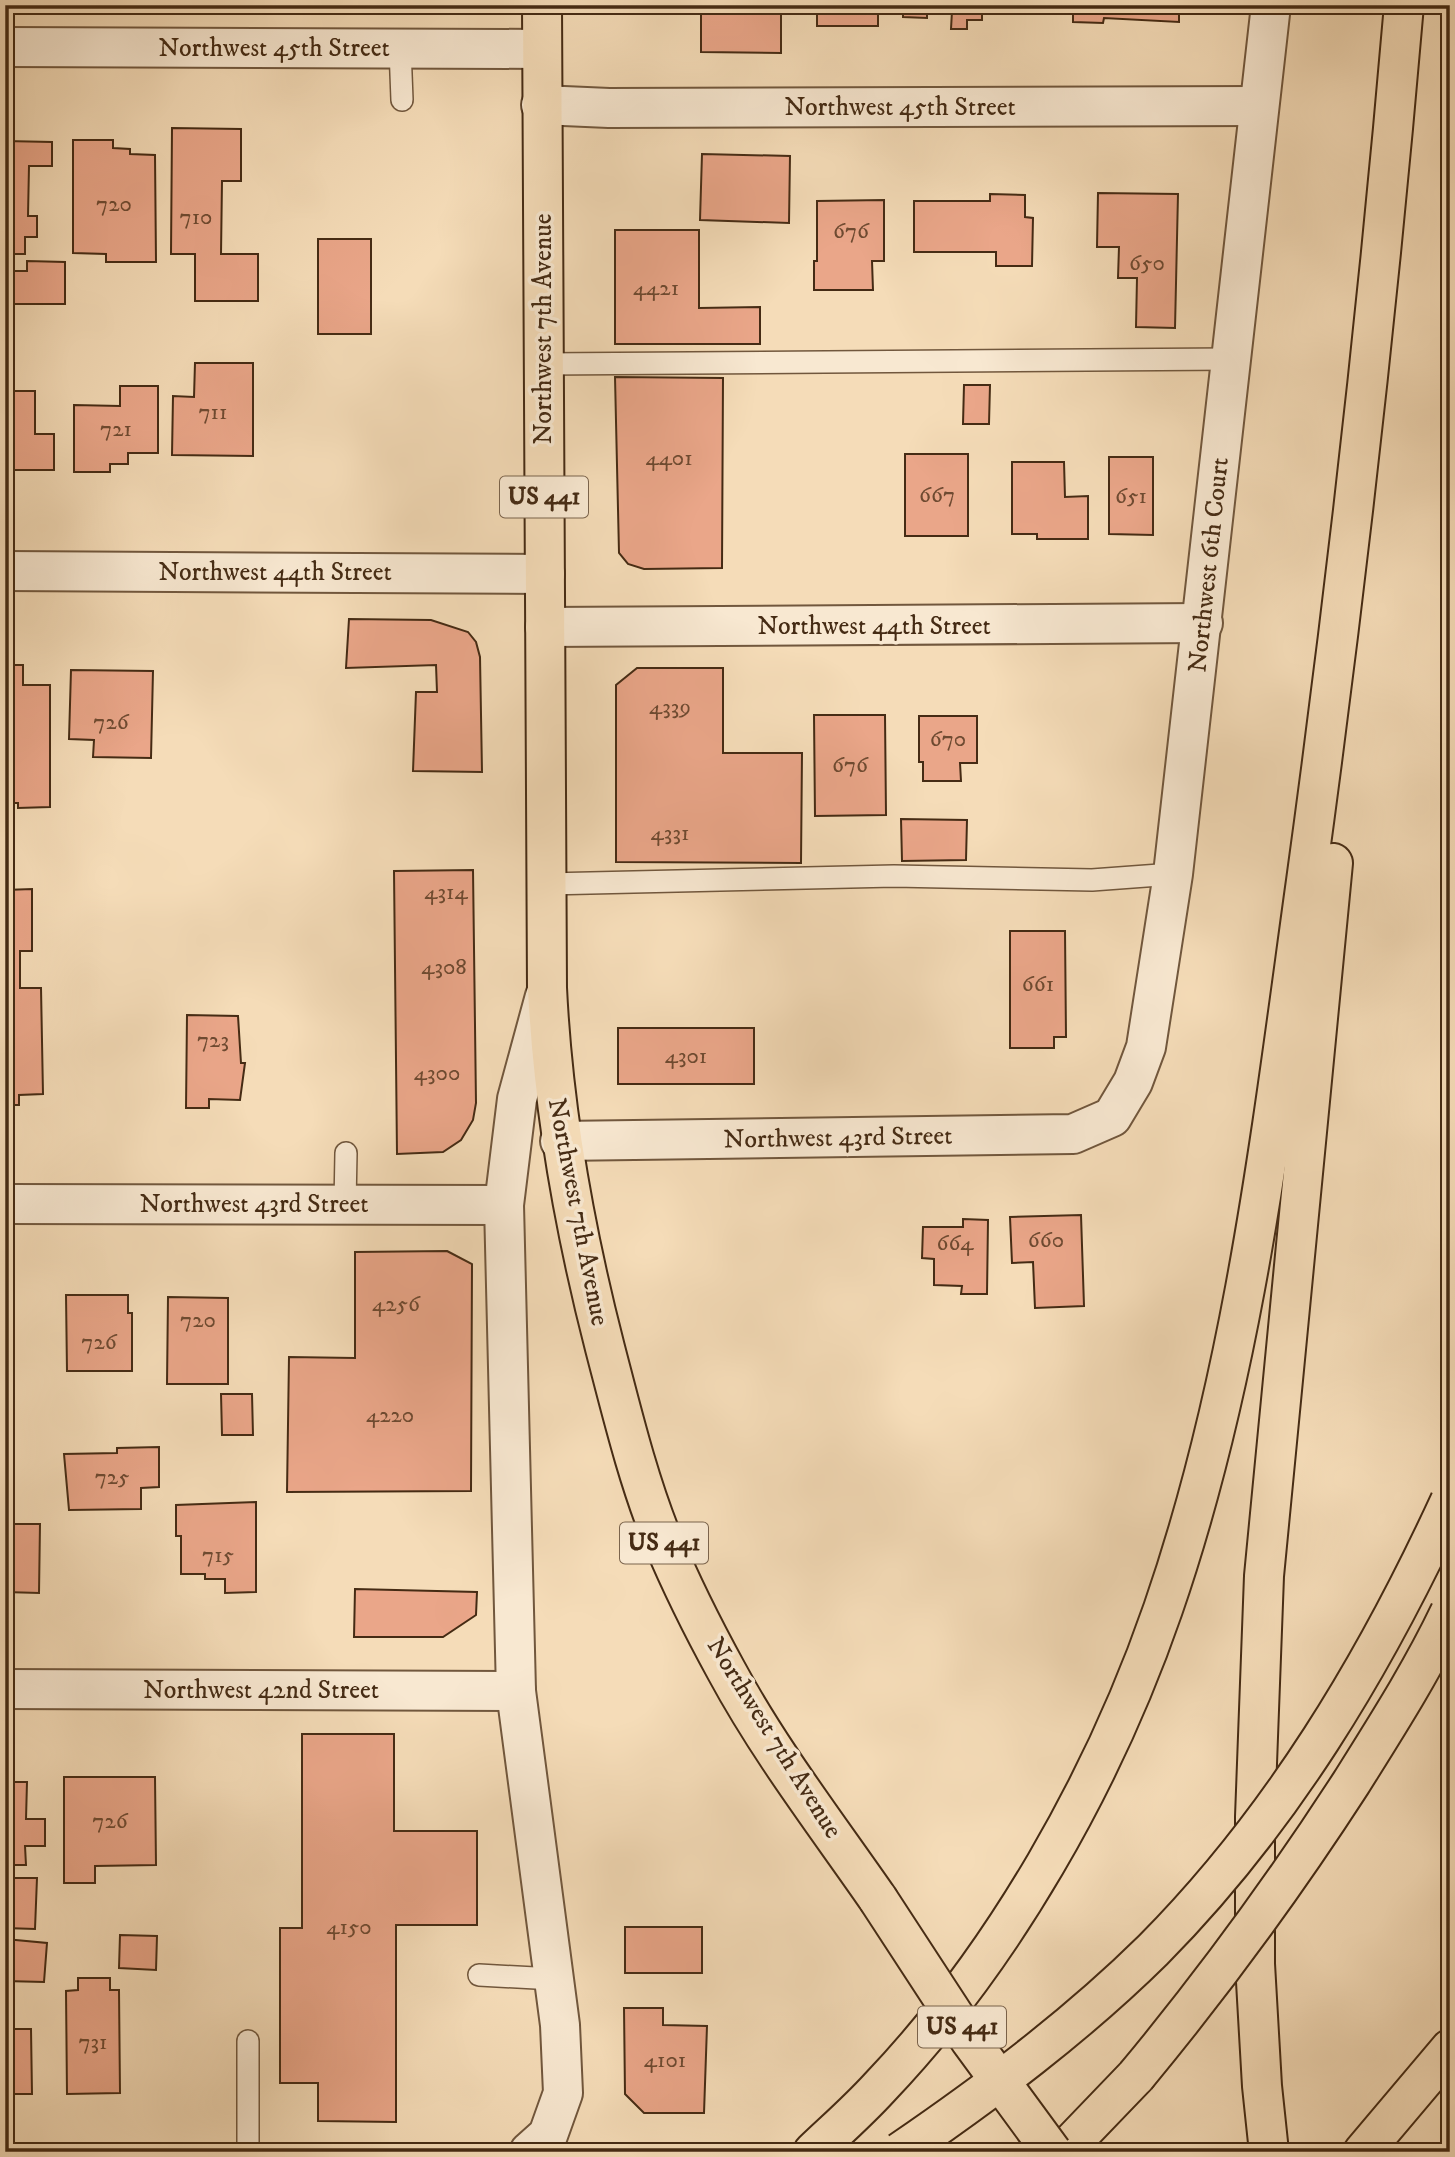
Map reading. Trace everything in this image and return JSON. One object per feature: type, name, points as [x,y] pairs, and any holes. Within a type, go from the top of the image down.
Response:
[{"type":"main road","name":"Northwest 7th Avenue","points":[[542,5],[547,988],[551,1074],[560,1141],[596,1312],[638,1467],[663,1540],[726,1671],[790,1772],[878,1899],[970,2040],[1052,2152]]},
{"type":"main road","points":[[813,2152],[880,2087],[963,1987],[1062,1835],[1100,1761],[1163,1610],[1221,1407],[1246,1286],[1329,725],[1383,239],[1404,5]]},
{"type":"main road","points":[[1269,2152],[1255,1964],[1255,1817],[1263,1589],[1337,822],[1329,725]]},
{"type":"main road","points":[[901,2152],[980,2097],[1067,2028],[1152,1950],[1221,1875],[1335,1722],[1379,1646],[1450,1502]]},
{"type":"main road","points":[[1063,2152],[1153,2056],[1204,1994],[1272,1899],[1392,1718],[1450,1612]]},
{"type":"main road","points":[[1363,2152],[1450,2049]]},
{"type":"street","name":"Northwest 6th Court","points":[[1112,1117],[1133,1082],[1146,1047],[1173,874],[1271,5]]},
{"type":"street","name":"Northwest 45th Street","points":[[5,47],[542,49]]},
{"type":"street","name":"Northwest 45th Street","points":[[541,105],[609,108],[1258,106]]},
{"type":"street","name":"Northwest 44th Street","points":[[5,571],[545,574]]},
{"type":"street","name":"Northwest 44th Street","points":[[545,627],[1203,623]]},
{"type":"street","name":"Northwest 7th Avenue","points":[[539,2143],[563,2093],[554,1979],[516,1691],[504,1205],[517,1099],[547,988]]},
{"type":"street","name":"Northwest 43rd Street","points":[[560,1141],[1073,1134],[1112,1117]]},
{"type":"street","name":"Northwest 43rd Street","points":[[5,1204],[504,1205]]},
{"type":"street","name":"Northwest 42nd Street","points":[[5,1689],[516,1691]]},
{"type":"lane","points":[[400,48],[402,100]]},
{"type":"lane","points":[[543,364],[1231,359]]},
{"type":"lane","points":[[547,884],[894,876],[1092,880],[1173,874]]},
{"type":"lane","points":[[345,1204],[346,1153]]},
{"type":"lane","points":[[479,1975],[554,1979]]},
{"type":"lane","points":[[248,2041],[248,2152]]},
{"type":"building","points":[[701,5],[781,5],[781,53],[701,52]]},
{"type":"building","points":[[817,5],[878,5],[878,26],[817,26]]},
{"type":"building","points":[[903,5],[982,5],[982,20],[967,20],[967,29],[951,29],[952,11],[927,11],[927,18],[903,17]]},
{"type":"building","points":[[1073,5],[1179,5],[1179,22],[1104,18],[1103,23],[1073,22]]},
{"type":"building","points":[[172,128],[241,129],[241,181],[222,181],[221,254],[258,254],[258,301],[195,301],[195,254],[171,254]]},
{"type":"building","points":[[73,140],[113,140],[113,148],[130,149],[130,154],[155,155],[156,262],[106,262],[106,254],[73,253]]},
{"type":"building","points":[[5,141],[52,142],[52,166],[29,166],[28,216],[37,216],[37,237],[25,237],[25,254],[13,254],[13,264],[5,264]]},
{"type":"building","points":[[702,154],[790,156],[789,223],[700,220]]},
{"type":"building","points":[[1098,193],[1178,194],[1175,328],[1136,327],[1137,278],[1118,278],[1119,247],[1097,247]]},
{"type":"building","points":[[990,194],[1025,195],[1025,217],[1033,218],[1032,266],[996,266],[996,252],[914,252],[914,201],[990,201]]},
{"type":"building","points":[[884,200],[884,261],[872,261],[873,290],[814,290],[817,201]]},
{"type":"building","points":[[615,230],[699,230],[699,308],[760,307],[760,344],[615,344]]},
{"type":"building","points":[[318,239],[371,239],[371,334],[318,334]]},
{"type":"building","points":[[27,261],[65,262],[65,304],[5,304],[6,271],[27,271]]},
{"type":"building","points":[[195,363],[253,363],[253,456],[172,455],[173,396],[194,397]]},
{"type":"building","points":[[615,377],[723,378],[722,568],[644,569],[628,564],[619,553]]},
{"type":"building","points":[[964,385],[990,385],[989,424],[963,424]]},
{"type":"building","points":[[120,386],[158,386],[158,453],[128,453],[128,464],[110,464],[110,472],[74,472],[74,405],[120,406]]},
{"type":"building","points":[[5,391],[35,391],[35,434],[54,434],[54,470],[5,470]]},
{"type":"building","points":[[905,454],[968,454],[968,536],[905,536]]},
{"type":"building","points":[[1109,457],[1153,457],[1153,535],[1109,534]]},
{"type":"building","points":[[1012,462],[1064,462],[1065,497],[1088,496],[1088,539],[1037,539],[1037,534],[1012,534]]},
{"type":"building","points":[[349,619],[431,620],[468,632],[476,642],[480,657],[482,772],[413,771],[416,692],[437,692],[436,665],[346,668]]},
{"type":"building","points":[[5,665],[23,665],[23,685],[50,685],[50,807],[18,808],[18,803],[5,803]]},
{"type":"building","points":[[637,668],[723,668],[723,753],[802,753],[801,863],[616,862],[616,685]]},
{"type":"building","points":[[71,670],[153,671],[151,758],[93,757],[94,740],[69,739]]},
{"type":"building","points":[[814,715],[885,715],[886,815],[815,816]]},
{"type":"building","points":[[919,716],[977,716],[977,763],[960,763],[961,781],[923,781],[923,762],[919,762]]},
{"type":"building","points":[[901,819],[967,820],[966,860],[902,861]]},
{"type":"building","points":[[473,870],[476,1103],[473,1120],[461,1140],[443,1152],[397,1154],[394,871]]},
{"type":"building","points":[[32,889],[32,951],[20,951],[20,988],[41,988],[43,1094],[19,1095],[19,1105],[5,1105],[5,890]]},
{"type":"building","points":[[1010,931],[1065,931],[1066,1037],[1054,1037],[1054,1048],[1010,1048]]},
{"type":"building","points":[[187,1015],[238,1016],[241,1063],[245,1063],[240,1100],[209,1099],[209,1108],[186,1108]]},
{"type":"building","points":[[618,1028],[754,1028],[754,1084],[618,1084]]},
{"type":"building","points":[[1081,1215],[1084,1306],[1035,1308],[1033,1262],[1012,1263],[1010,1217]]},
{"type":"building","points":[[963,1219],[988,1220],[987,1294],[961,1294],[962,1286],[934,1285],[934,1259],[922,1258],[923,1227],[963,1227]]},
{"type":"building","points":[[447,1251],[472,1264],[471,1491],[287,1492],[289,1357],[355,1358],[355,1252]]},
{"type":"building","points":[[66,1295],[128,1295],[128,1313],[132,1313],[132,1371],[67,1371]]},
{"type":"building","points":[[168,1297],[228,1298],[228,1384],[167,1384]]},
{"type":"building","points":[[221,1394],[252,1394],[253,1435],[222,1435]]},
{"type":"building","points":[[159,1447],[159,1487],[141,1488],[141,1509],[69,1510],[64,1454],[117,1453],[117,1448]]},
{"type":"building","points":[[256,1502],[256,1592],[225,1593],[225,1579],[205,1579],[205,1574],[181,1574],[181,1536],[176,1536],[176,1505]]},
{"type":"building","points":[[5,1524],[40,1524],[39,1593],[5,1592]]},
{"type":"building","points":[[355,1589],[477,1592],[476,1615],[443,1637],[354,1637]]},
{"type":"building","points":[[302,1734],[394,1734],[394,1831],[477,1831],[477,1925],[396,1925],[396,2122],[318,2121],[318,2083],[280,2083],[280,1928],[302,1928]]},
{"type":"building","points":[[64,1777],[155,1777],[156,1865],[95,1866],[95,1883],[64,1883]]},
{"type":"building","points":[[5,1782],[27,1782],[26,1819],[45,1819],[45,1846],[25,1846],[26,1865],[5,1865]]},
{"type":"building","points":[[5,1878],[37,1878],[35,1929],[5,1928]]},
{"type":"building","points":[[625,1927],[702,1927],[702,1973],[625,1973]]},
{"type":"building","points":[[120,1935],[157,1936],[156,1970],[119,1968]]},
{"type":"building","points":[[5,1939],[47,1943],[44,1982],[5,1981]]},
{"type":"building","points":[[78,1978],[110,1978],[110,1990],[119,1990],[120,2093],[67,2094],[66,1991],[78,1990]]},
{"type":"building","points":[[624,2008],[663,2008],[663,2025],[707,2026],[704,2113],[644,2113],[625,2094]]},
{"type":"building","points":[[5,2029],[31,2029],[32,2094],[5,2094]]}]
